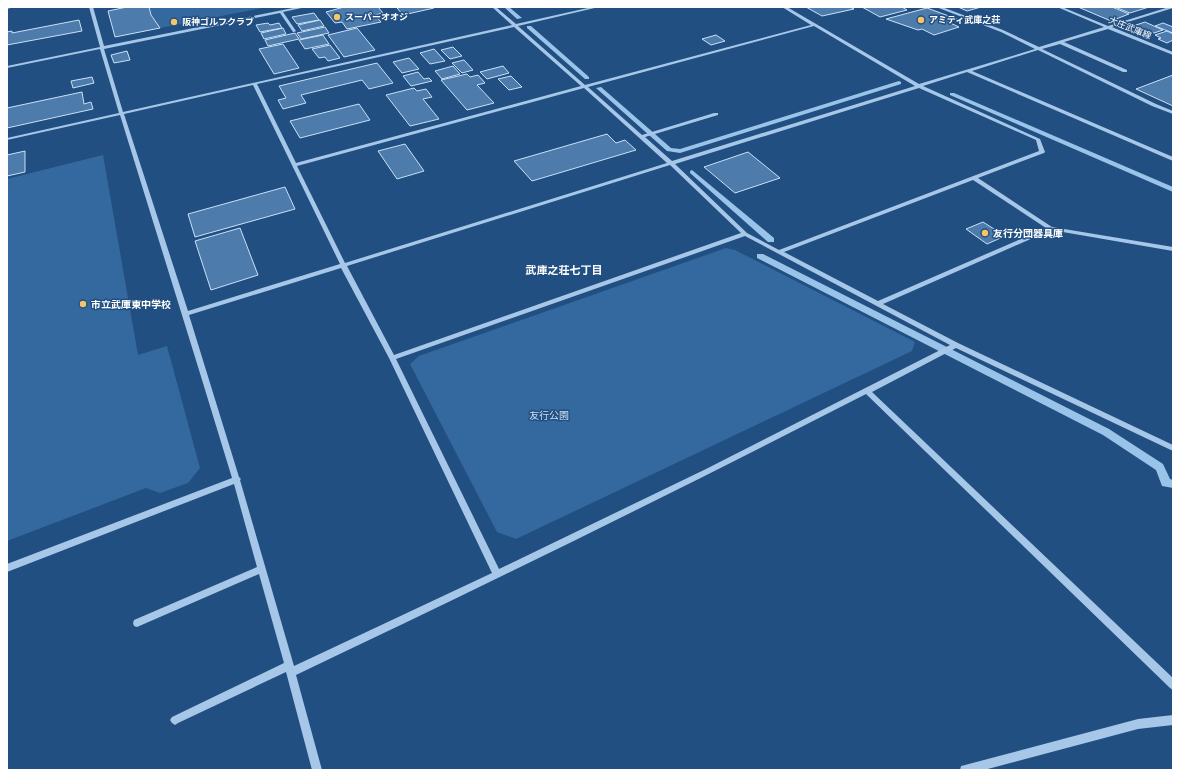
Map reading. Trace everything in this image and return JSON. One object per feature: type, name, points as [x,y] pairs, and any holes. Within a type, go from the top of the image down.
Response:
[{"type":"street","points":[[7,8],[12,7]]},
{"type":"street","points":[[91,7],[122,114],[237,479],[291,668],[317,770]]},
{"type":"street","points":[[7,67],[304,7]]},
{"type":"street","points":[[494,7],[583,87],[643,137],[745,234],[956,345],[1173,448]]},
{"type":"street","points":[[7,139],[255,84],[514,24],[597,7]]},
{"type":"street","points":[[779,252],[1042,152],[1038,140],[919,86],[784,7]]},
{"type":"street","points":[[938,7],[1002,30],[1173,113]]},
{"type":"street","name":"大庄武庫線","points":[[1059,7],[1173,54]]},
{"type":"street","points":[[186,314],[1173,7]]},
{"type":"street","points":[[281,12],[294,30]]},
{"type":"street","points":[[294,165],[814,25]]},
{"type":"street","points":[[1060,42],[1125,71]]},
{"type":"street","points":[[968,70],[1173,159]]},
{"type":"street","points":[[255,84],[343,265],[392,358],[497,575]]},
{"type":"street","points":[[643,137],[716,114]]},
{"type":"street","points":[[974,178],[1050,228],[1173,249]]},
{"type":"street","points":[[878,304],[1050,228]]},
{"type":"street","points":[[392,358],[745,234]]},
{"type":"street","points":[[175,720],[497,575],[867,391],[956,345]]},
{"type":"street","points":[[867,391],[1173,685]]},
{"type":"street","points":[[7,568],[237,479]]},
{"type":"street","points":[[137,623],[262,568]]},
{"type":"street","points":[[965,770],[980,768],[1138,724],[1173,720]]},
{"type":"green space","name":"阪神ゴルフクラブ","points":[[149,7],[267,7],[160,28],[151,15]]},
{"type":"green space","name":"市立武庫東中学校","points":[[103,155],[138,355],[167,346],[200,468],[188,483],[160,493],[146,488],[7,541],[7,179]]},
{"type":"green space","name":"友行公園","points":[[726,248],[735,250],[915,342],[912,351],[516,539],[497,532],[410,364],[419,356]]},
{"type":"building","points":[[127,7],[149,7],[151,15],[160,28],[115,37],[108,11]]},
{"type":"building","points":[[344,7],[378,7],[383,13],[375,15],[381,22],[347,29],[342,22],[335,23],[326,12]]},
{"type":"building","points":[[806,7],[850,7],[854,9],[822,16]]},
{"type":"building","points":[[862,7],[902,7],[907,10],[880,17]]},
{"type":"building","points":[[958,7],[981,7],[967,11]]},
{"type":"building","points":[[1078,7],[1112,7],[1129,14],[1111,21]]},
{"type":"building","points":[[1115,7],[1149,7],[1130,13]]},
{"type":"building","points":[[397,8],[434,8],[403,15]]},
{"type":"building","name":"アミティ武庫之荘","points":[[927,8],[957,19],[948,22],[959,27],[934,35],[922,29],[918,30],[886,19]]},
{"type":"building","points":[[314,13],[319,20],[297,24],[292,17]]},
{"type":"building","points":[[79,20],[82,31],[7,45],[7,32],[12,31],[12,33]]},
{"type":"building","points":[[320,20],[324,26],[302,31],[298,25]]},
{"type":"building","points":[[1145,22],[1163,30],[1154,33],[1150,31],[1144,33],[1130,27]]},
{"type":"building","points":[[268,23],[270,25],[279,23],[282,28],[260,32],[256,25]]},
{"type":"building","points":[[1163,23],[1173,27],[1173,33],[1155,26]]},
{"type":"building","points":[[325,27],[329,33],[301,39],[297,33]]},
{"type":"building","points":[[283,28],[286,34],[264,39],[261,33]]},
{"type":"building","points":[[357,28],[375,50],[344,57],[328,35]]},
{"type":"building","points":[[1167,31],[1173,34],[1173,40],[1167,43],[1158,39],[1161,38],[1155,35]]},
{"type":"building","points":[[295,33],[299,39],[268,46],[265,40]]},
{"type":"building","points":[[323,35],[329,44],[305,49],[299,40]]},
{"type":"building","points":[[716,35],[725,41],[711,45],[702,39]]},
{"type":"building","points":[[283,44],[299,68],[274,74],[259,49]]},
{"type":"building","points":[[330,45],[340,58],[328,61],[325,57],[319,58],[312,49]]},
{"type":"building","points":[[453,47],[462,56],[450,59],[441,50]]},
{"type":"building","points":[[434,49],[445,61],[430,64],[420,53]]},
{"type":"building","points":[[127,51],[130,60],[114,63],[111,55]]},
{"type":"building","points":[[409,58],[419,69],[402,73],[393,62]]},
{"type":"building","points":[[464,60],[473,70],[462,73],[452,63]]},
{"type":"building","points":[[377,63],[393,83],[369,89],[362,80],[301,95],[306,103],[283,109],[278,100],[286,98],[279,86]]},
{"type":"building","points":[[453,66],[460,74],[442,79],[435,71]]},
{"type":"building","points":[[503,66],[509,73],[487,79],[480,72]]},
{"type":"building","points":[[418,72],[424,79],[429,78],[432,81],[411,86],[403,76]]},
{"type":"building","points":[[467,74],[470,77],[478,75],[485,83],[477,85],[494,103],[467,110],[441,80]]},
{"type":"building","points":[[1173,75],[1173,106],[1136,89]]},
{"type":"building","points":[[511,76],[522,87],[509,90],[498,79]]},
{"type":"building","points":[[92,77],[94,83],[73,88],[71,81]]},
{"type":"building","points":[[414,88],[417,91],[426,89],[432,97],[423,99],[439,119],[410,126],[386,95]]},
{"type":"building","points":[[82,92],[84,104],[91,102],[93,109],[7,128],[7,108]]},
{"type":"building","points":[[359,104],[370,120],[300,138],[290,121]]},
{"type":"building","points":[[607,134],[616,143],[625,140],[636,150],[532,181],[514,161]]},
{"type":"building","points":[[405,144],[424,171],[397,179],[378,151]]},
{"type":"building","points":[[25,151],[25,172],[7,176],[7,155]]},
{"type":"building","points":[[748,152],[780,178],[735,193],[704,167]]},
{"type":"building","points":[[285,187],[295,209],[195,237],[188,214]]},
{"type":"building","name":"友行分団器具庫","points":[[983,222],[1005,236],[987,244],[966,229]]},
{"type":"building","points":[[240,228],[258,275],[211,290],[195,241]]},
{"type":"waterway","points":[[506,7],[519,18]]},
{"type":"waterway","points":[[529,27],[587,78]]},
{"type":"waterway","points":[[599,88],[669,150],[680,151],[899,83]]},
{"type":"waterway","points":[[952,94],[1173,190]]},
{"type":"waterway","points":[[692,172],[771,240]]},
{"type":"waterway","points":[[760,256],[1106,432],[1160,467],[1166,483],[1173,484]]},
{"type":"place","name":"スーパーオオジ","points":[[337,17]]},
{"type":"place","name":"アミティ武庫之荘","points":[[921,20]]},
{"type":"place","name":"阪神ゴルフクラブ","points":[[174,22]]},
{"type":"place","name":"友行分団器具庫","points":[[985,233]]},
{"type":"place","name":"市立武庫東中学校","points":[[83,304]]},
{"type":"district","name":"武庫之荘七丁目","points":[[564,270]]}]
